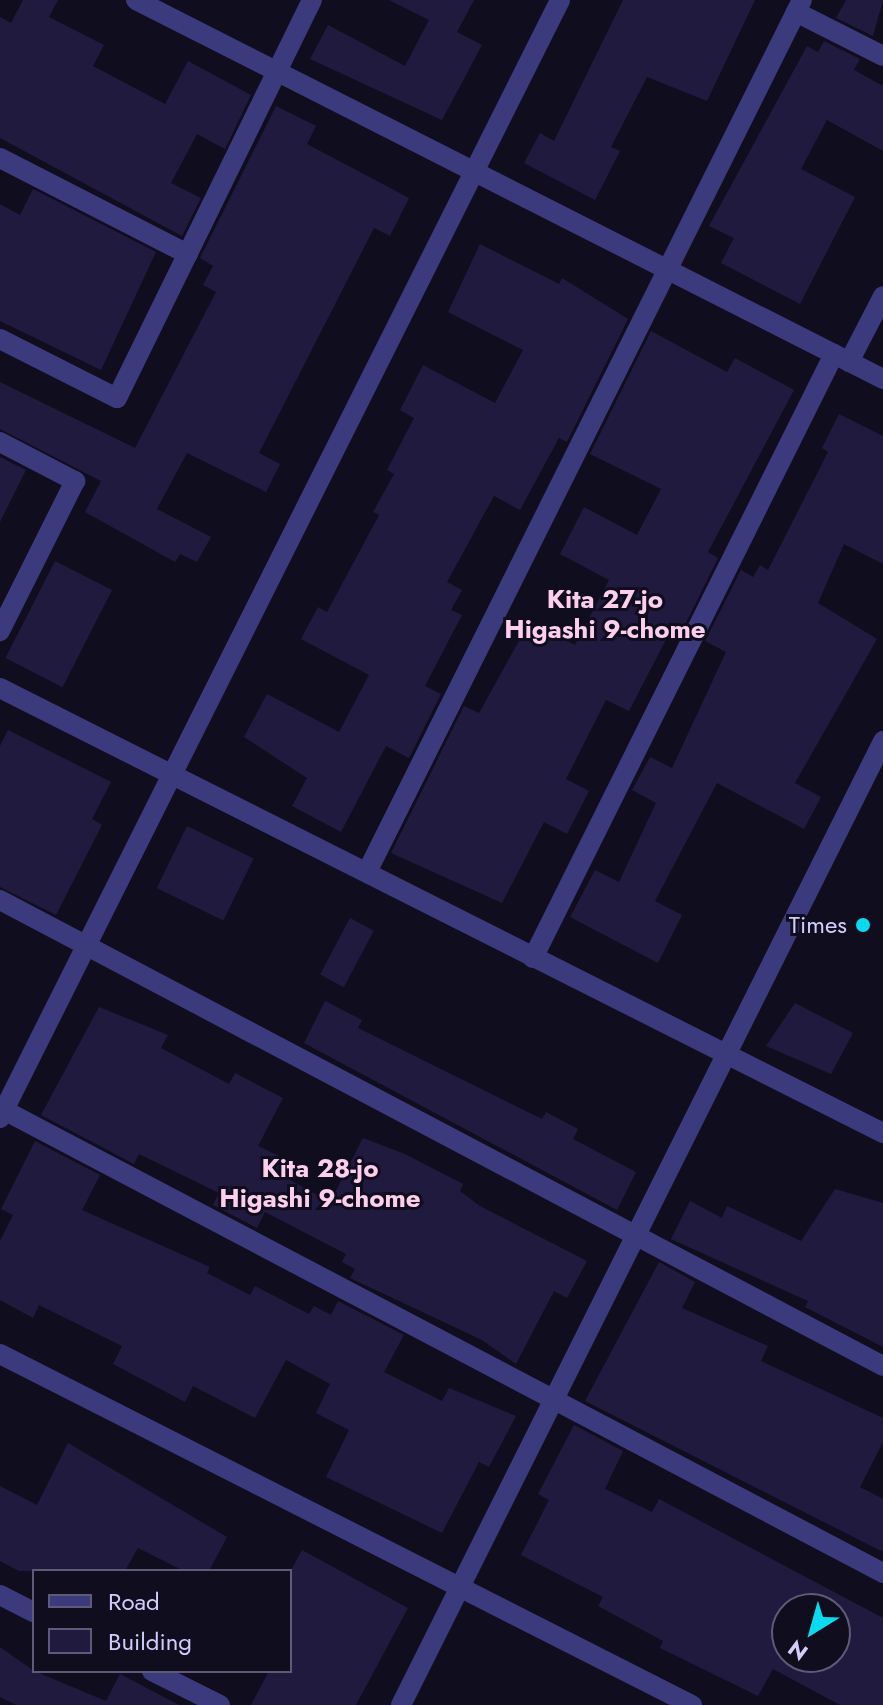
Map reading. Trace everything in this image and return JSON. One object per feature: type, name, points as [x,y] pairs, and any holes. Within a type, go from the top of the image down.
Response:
[{"type":"street","points":[[136,0],[278,69],[883,379]]},
{"type":"street","points":[[0,339],[117,398],[312,0]]},
{"type":"street","points":[[560,0],[1,1112],[883,1573]]},
{"type":"street","points":[[367,872],[799,6],[883,56]]},
{"type":"street","points":[[0,158],[188,254]]},
{"type":"street","points":[[533,958],[841,358],[883,296]]},
{"type":"street","points":[[0,442],[75,481],[0,631]]},
{"type":"street","points":[[0,688],[883,1133]]},
{"type":"street","points":[[401,1705],[883,741]]},
{"type":"street","points":[[0,900],[883,1366]]},
{"type":"street","points":[[0,1354],[692,1705]]},
{"type":"street","points":[[0,1595],[32,1611]]},
{"type":"street","points":[[156,1673],[220,1705]]},
{"type":"building","points":[[23,0],[58,0],[49,17],[104,45],[93,66],[165,104],[188,61],[251,95],[225,149],[197,134],[171,183],[201,198],[182,236],[0,138],[0,17],[11,23]]},
{"type":"building","points":[[389,0],[474,0],[457,32],[482,45],[442,120],[310,59],[328,25],[405,66],[429,20]]},
{"type":"building","points":[[623,0],[755,0],[707,101],[647,77],[611,147],[620,151],[595,200],[524,163],[540,133],[554,141]]},
{"type":"building","points":[[846,0],[883,0],[873,36],[836,18]]},
{"type":"building","points":[[824,41],[860,59],[854,70],[883,86],[883,151],[827,120],[801,169],[855,197],[800,304],[721,263],[734,238],[709,226],[807,46],[818,52]]},
{"type":"building","points":[[276,106],[316,126],[307,144],[409,198],[390,236],[374,228],[259,453],[280,464],[266,492],[187,453],[157,509],[211,537],[197,562],[180,554],[175,562],[85,512],[101,481],[0,429],[0,382],[135,448],[216,292],[203,285],[213,266],[200,258]]},
{"type":"building","points":[[33,189],[156,252],[101,370],[0,321],[0,204],[20,215]]},
{"type":"building","points":[[480,244],[559,284],[562,278],[628,319],[567,442],[559,438],[520,510],[494,496],[447,582],[462,590],[451,610],[462,615],[425,686],[441,694],[409,758],[386,746],[341,832],[292,806],[307,778],[244,737],[267,694],[339,732],[369,675],[301,639],[318,607],[327,612],[379,515],[373,512],[394,474],[387,470],[414,418],[400,410],[423,365],[495,403],[523,350],[448,312]]},
{"type":"building","points":[[651,331],[727,372],[735,358],[794,390],[708,552],[718,558],[683,629],[674,624],[629,711],[606,700],[566,779],[589,791],[567,834],[544,822],[502,903],[391,853],[464,706],[479,713],[530,621],[575,645],[609,580],[560,554],[584,507],[637,535],[661,489],[590,454]]},
{"type":"building","points":[[839,414],[883,436],[883,564],[844,544],[818,603],[877,639],[795,783],[821,797],[804,829],[717,783],[655,901],[682,915],[658,963],[570,917],[595,870],[619,882],[656,803],[632,790],[650,757],[672,768],[726,652],[705,641],[741,570],[753,577],[760,565],[768,570],[828,452],[822,448]]},
{"type":"building","points":[[0,457],[26,470],[0,522]]},
{"type":"building","points":[[55,561],[112,590],[63,687],[6,658]]},
{"type":"building","points":[[8,730],[111,782],[92,819],[102,825],[56,915],[0,887],[0,746]]},
{"type":"building","points":[[187,826],[254,858],[223,920],[157,888]]},
{"type":"building","points":[[350,918],[374,931],[344,987],[320,975]]},
{"type":"building","points":[[325,1001],[362,1020],[358,1028],[542,1119],[546,1112],[578,1129],[573,1139],[636,1172],[617,1210],[304,1043]]},
{"type":"building","points":[[795,1003],[853,1033],[831,1074],[766,1046]]},
{"type":"building","points":[[99,1007],[168,1035],[161,1048],[229,1084],[235,1073],[283,1098],[258,1146],[291,1162],[283,1176],[330,1202],[363,1138],[405,1154],[463,1184],[460,1191],[480,1206],[587,1261],[567,1298],[554,1291],[516,1364],[482,1340],[350,1278],[355,1269],[342,1262],[346,1254],[265,1212],[257,1228],[213,1205],[219,1193],[139,1154],[134,1164],[41,1115]]},
{"type":"building","points":[[35,1141],[100,1175],[82,1210],[210,1267],[207,1273],[250,1295],[255,1286],[309,1314],[314,1306],[331,1315],[338,1301],[404,1335],[384,1372],[442,1401],[449,1388],[516,1416],[489,1467],[479,1462],[442,1533],[326,1477],[349,1430],[316,1413],[330,1384],[286,1360],[255,1418],[193,1386],[185,1402],[113,1364],[122,1346],[39,1305],[33,1318],[0,1300],[0,1241],[13,1215],[1,1209]]},
{"type":"building","points":[[835,1189],[883,1203],[883,1347],[805,1307],[808,1301],[671,1239],[690,1201],[722,1218],[727,1206],[801,1241]]},
{"type":"building","points":[[659,1262],[695,1282],[682,1308],[768,1346],[761,1361],[883,1418],[883,1442],[860,1487],[883,1499],[883,1552],[585,1401]]},
{"type":"building","points":[[574,1425],[623,1451],[605,1489],[652,1512],[659,1499],[836,1593],[771,1593],[771,1673],[758,1696],[660,1648],[663,1641],[598,1606],[603,1597],[521,1555],[549,1500],[538,1494]]},
{"type":"building","points":[[68,1443],[227,1537],[210,1569],[180,1569],[138,1548],[126,1569],[19,1571],[0,1561],[0,1486],[37,1505]]},
{"type":"building","points":[[302,1550],[408,1608],[356,1705],[251,1705],[268,1673],[292,1673],[292,1569]]},
{"type":"building","points":[[851,1601],[883,1618],[883,1705],[840,1705],[780,1673],[851,1673]]},
{"type":"building","points":[[0,1647],[32,1670],[32,1673],[39,1673],[106,1701],[120,1674],[179,1705],[16,1705],[0,1697]]},
{"type":"place","name":"Times","points":[[863,925]]},
{"type":"district","name":"Kita 27-jo Higashi 9-chome","points":[[605,615]]},
{"type":"district","name":"Kita 28-jo Higashi 9-chome","points":[[320,1184]]}]
